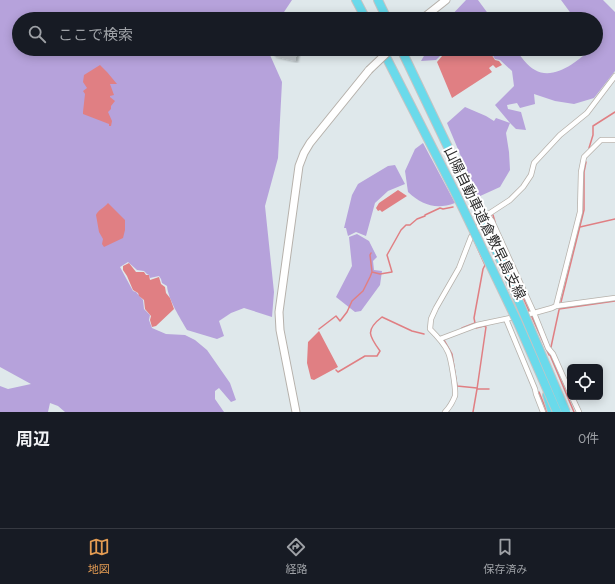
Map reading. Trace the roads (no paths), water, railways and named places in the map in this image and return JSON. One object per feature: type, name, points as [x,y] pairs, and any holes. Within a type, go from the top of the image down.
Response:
[{"type":"highway","points":[[356,0],[362,12]]},
{"type":"highway","points":[[378,0],[384,12]]},
{"type":"highway","name":"山陽自動車道倉敷早島支線","points":[[386,56],[504,291],[557,412]]},
{"type":"highway","name":"山陽自動車道倉敷早島支線","points":[[405,56],[510,281],[567,412]]},
{"type":"highway","points":[[544,382],[552,412]]},
{"type":"street","points":[[431,12],[446,0]]},
{"type":"street","points":[[296,412],[280,330],[279,312],[299,166],[310,143],[369,70],[383,56]]},
{"type":"street","points":[[446,412],[454,396],[455,386],[448,353],[440,340],[430,329],[431,319],[459,268],[471,237],[488,215],[510,200],[523,187],[531,175],[534,163],[560,135],[587,113],[615,76]]},
{"type":"street","points":[[556,306],[580,212],[581,172],[584,157],[601,140],[615,140]]},
{"type":"street","points":[[488,215],[534,313],[548,348],[553,354],[567,385]]},
{"type":"street","points":[[440,340],[477,325],[534,313],[556,306],[615,298]]},
{"type":"street","points":[[506,319],[543,412]]},
{"type":"street","points":[[574,400],[580,412]]},
{"type":"waterway","points":[[589,148],[593,135],[593,126],[615,112]]},
{"type":"waterway","points":[[561,302],[584,210],[584,172],[586,162]]},
{"type":"waterway","points":[[372,272],[380,274],[392,272],[387,255],[401,230],[406,225],[410,225],[417,219],[440,208],[443,209],[453,207]]},
{"type":"waterway","points":[[493,215],[495,222]]},
{"type":"waterway","points":[[580,227],[615,219]]},
{"type":"waterway","points":[[490,224],[529,311]]},
{"type":"waterway","points":[[473,238],[485,265],[474,318],[475,323]]},
{"type":"waterway","points":[[319,329],[336,316],[340,321],[347,312],[352,301],[363,291],[372,272],[371,253]]},
{"type":"waterway","points":[[559,309],[615,301]]},
{"type":"waterway","points":[[551,347],[559,310]]},
{"type":"waterway","points":[[531,315],[549,355]]},
{"type":"waterway","points":[[336,370],[338,372],[365,356],[377,356],[380,351],[373,341],[370,333],[373,326],[382,317],[412,331],[424,334]]},
{"type":"waterway","points":[[462,328],[475,323]]},
{"type":"waterway","points":[[475,326],[476,328],[486,327],[477,389],[489,389]]},
{"type":"waterway","points":[[444,340],[452,354],[457,386],[477,388]]},
{"type":"waterway","points":[[550,355],[574,412]]},
{"type":"waterway","points":[[473,412],[477,389]]},
{"type":"waterway","points":[[539,392],[547,412]]}]
